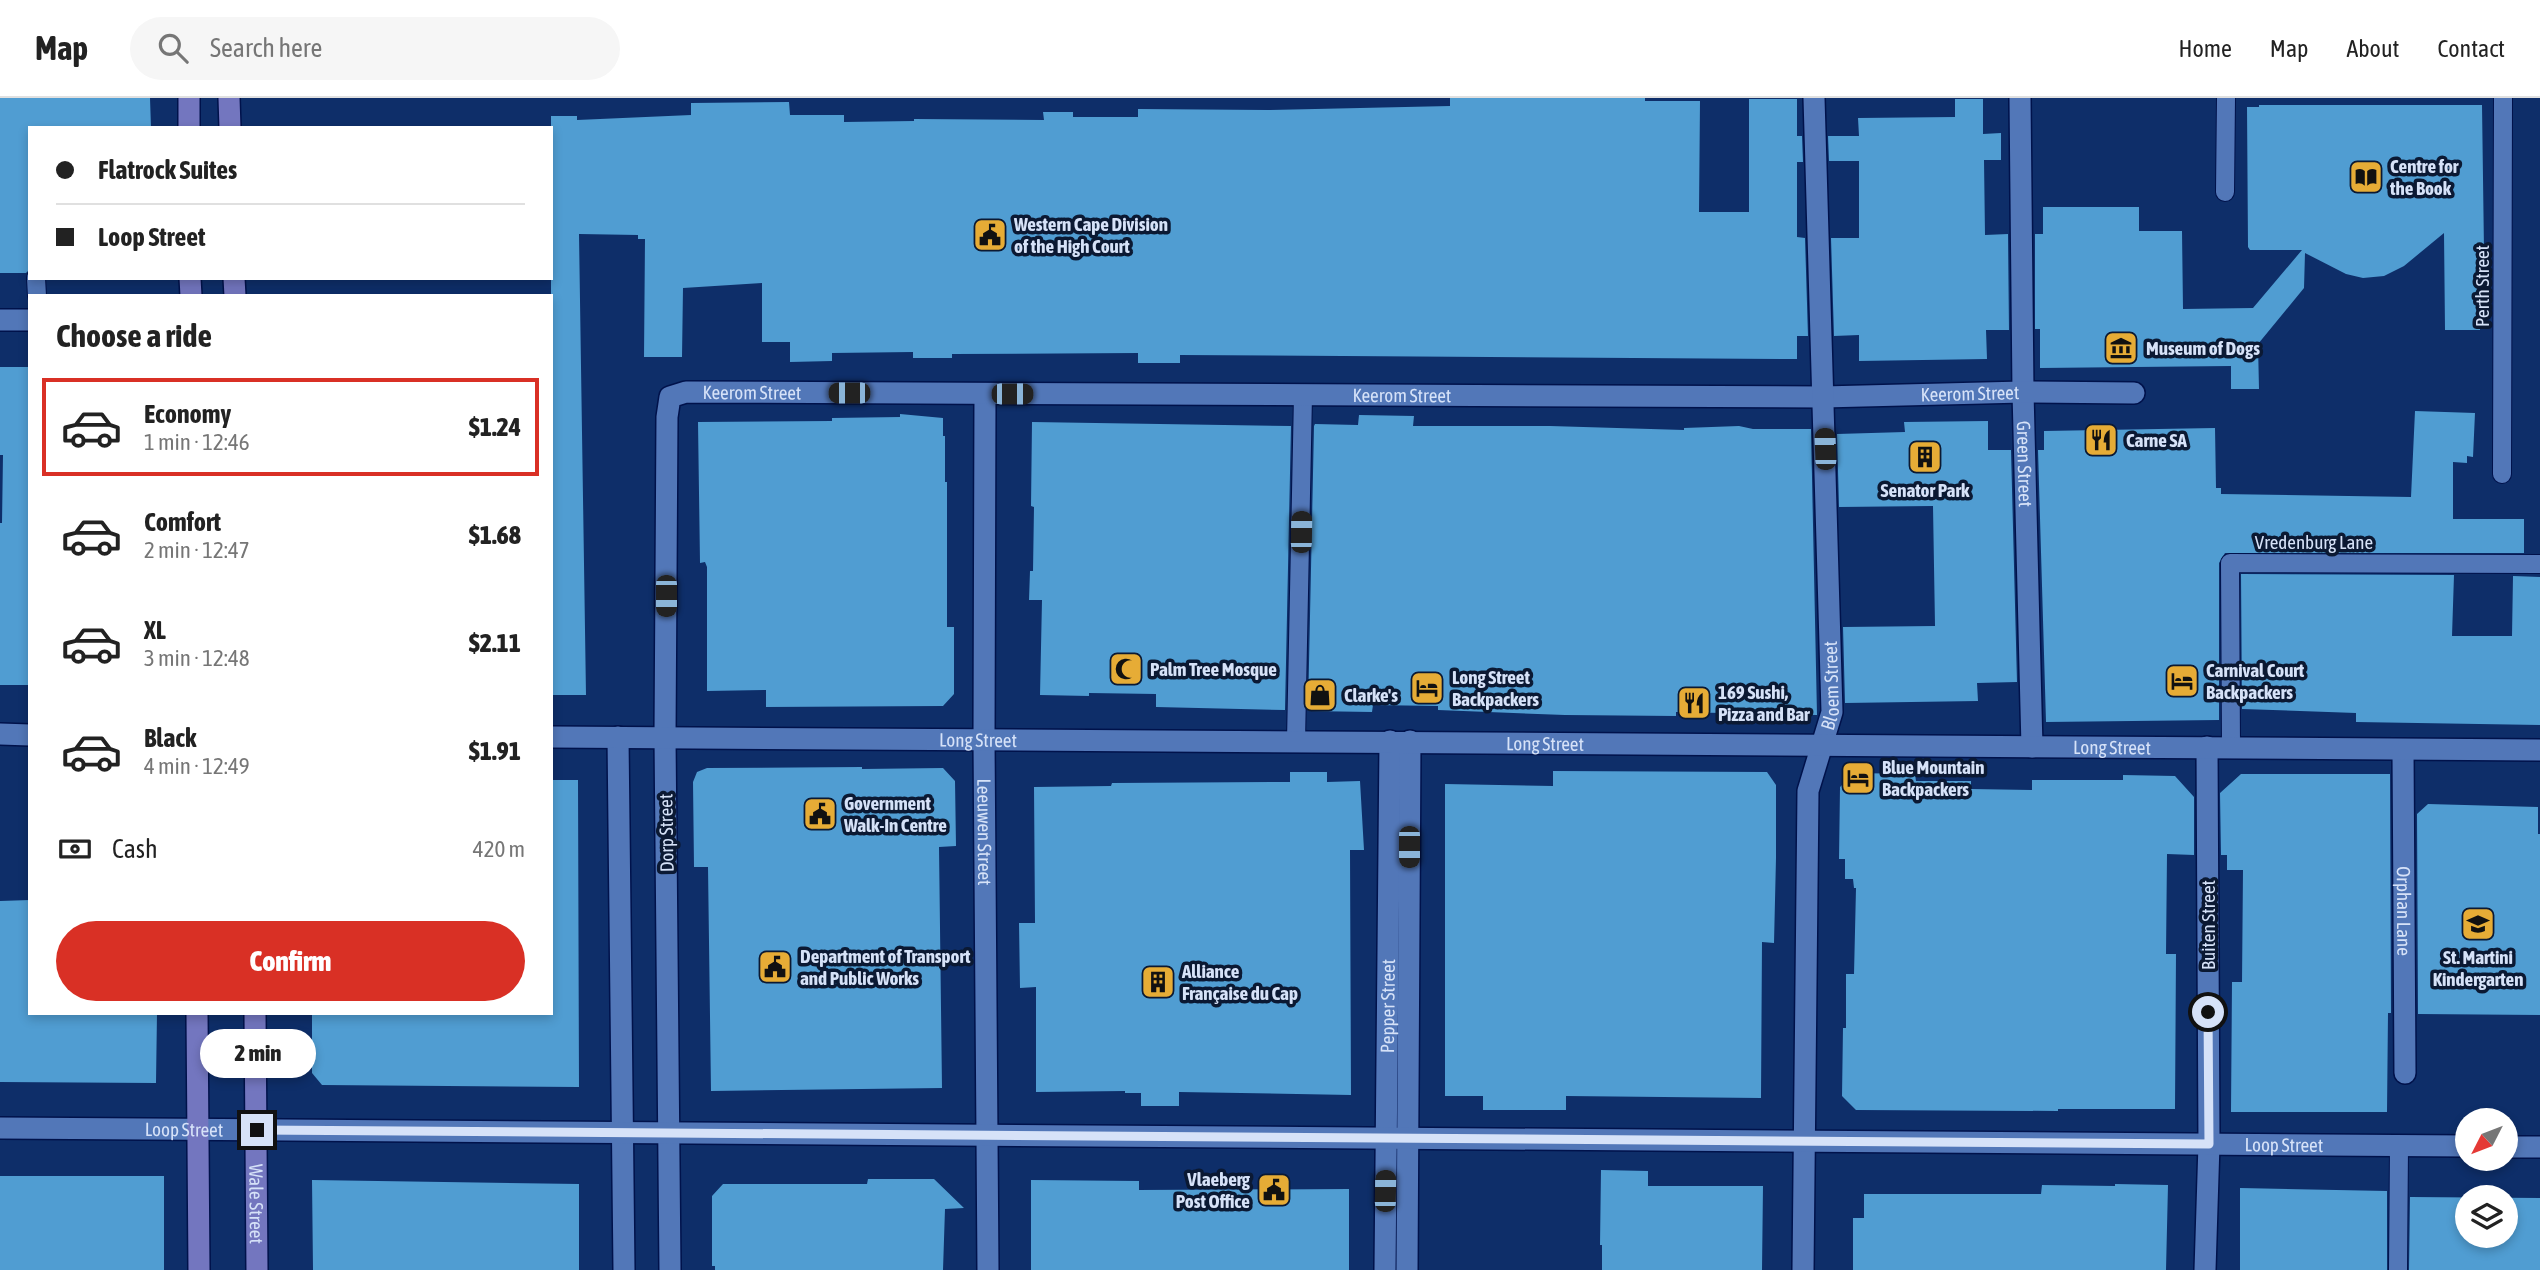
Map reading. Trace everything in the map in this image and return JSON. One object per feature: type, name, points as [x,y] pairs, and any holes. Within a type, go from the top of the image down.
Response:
[{"type":"main road","points":[[189,98],[189,126]]},
{"type":"main road","points":[[229,98],[230,126]]},
{"type":"main road","points":[[197,1015],[199,1270]]},
{"type":"main road","name":"Wale Street","points":[[254,1015],[257,1270]]},
{"type":"street","name":"Bloem Street","points":[[1803,1270],[1808,791],[1832,712],[1814,98]]},
{"type":"street","name":"Green Street","points":[[2020,98],[2023,392],[2032,747]]},
{"type":"street","points":[[0,320],[28,320]]},
{"type":"street","name":"Keerom Street","points":[[670,397],[686,392],[1823,397],[2023,392],[2134,393]]},
{"type":"street","name":"Leeuwen Street","points":[[985,394],[984,740],[988,1270]]},
{"type":"street","name":"Dorp Street","points":[[670,397],[667,417],[665,737],[670,1270]]},
{"type":"street","points":[[0,734],[28,734]]},
{"type":"street","name":"Long Street","points":[[553,737],[2540,750]]},
{"type":"street","points":[[618,737],[624,1270]]},
{"type":"street","name":"Pepper Street","points":[[1385,1270],[1396,1138],[1400,741]]},
{"type":"street","name":"Buiten Street","points":[[2205,1270],[2209,1144],[2207,747]]},
{"type":"street","name":"Orphan Lane","points":[[2403,750],[2405,1073]]},
{"type":"street","name":"Loop Street","points":[[0,1128],[2455,1146]]},
{"type":"street","name":"Pepper Street","points":[[1396,1138],[1407,1270]]},
{"type":"street","points":[[2518,1147],[2540,1147]]},
{"type":"lane","points":[[2225,192],[2226,98]]},
{"type":"lane","name":"Perth Street","points":[[2502,474],[2503,98]]},
{"type":"lane","points":[[1296,740],[1303,395]]},
{"type":"lane","name":"Vredenburg Lane","points":[[2231,747],[2230,563],[2540,564]]},
{"type":"lane","points":[[2398,1270],[2399,1146]]},
{"type":"building","points":[[0,98],[150,98],[151,126],[28,126],[28,271],[0,273]]},
{"type":"building","points":[[1450,98],[1645,98],[1645,101],[1700,101],[1699,212],[1749,212],[1749,99],[1797,99],[1797,136],[1802,136],[1803,162],[1797,162],[1797,237],[1805,238],[1808,336],[1797,336],[1797,359],[1180,355],[1180,363],[1138,363],[1138,353],[952,354],[952,358],[913,358],[913,352],[832,353],[832,361],[790,362],[790,342],[762,342],[762,283],[683,288],[682,357],[644,357],[645,239],[638,239],[638,235],[579,234],[586,695],[553,695],[551,116],[577,116],[577,120],[691,115],[691,103],[789,102],[790,115],[844,115],[844,122],[914,119],[1044,120],[1043,112],[1073,112],[1073,117],[1138,117],[1138,109],[1268,110],[1450,106]]},
{"type":"building","points":[[1955,99],[1983,99],[1983,134],[2001,133],[2001,160],[1984,160],[1985,235],[2008,234],[2009,330],[1986,330],[1987,359],[1859,361],[1859,335],[1834,336],[1831,238],[1859,238],[1859,161],[1829,161],[1828,136],[1859,136],[1858,118],[1955,117]]},
{"type":"building","points":[[2482,105],[2484,251],[2480,330],[2445,330],[2444,233],[2404,266],[2384,276],[2363,278],[2346,274],[2305,253],[2304,288],[2258,344],[2259,389],[2231,389],[2231,366],[2040,368],[2040,329],[2035,329],[2035,234],[2043,234],[2043,207],[2139,207],[2139,231],[2182,231],[2183,309],[2253,308],[2302,250],[2250,250],[2248,247],[2247,107]]},
{"type":"building","points":[[0,367],[28,367],[28,685],[0,685],[0,523],[3,455],[0,455]]},
{"type":"building","points":[[2415,411],[2475,413],[2473,457],[2467,456],[2467,463],[2453,462],[2453,519],[2524,519],[2524,553],[2225,553],[2219,563],[2219,720],[2046,722],[2038,450],[2044,450],[2044,431],[2215,428],[2216,488],[2221,488],[2221,494],[2411,497]]},
{"type":"building","points":[[900,414],[943,418],[947,482],[947,627],[954,627],[954,694],[943,706],[766,707],[766,690],[707,691],[707,567],[705,562],[700,563],[698,422],[832,421],[832,418],[900,417]]},
{"type":"building","points":[[1359,415],[1414,416],[1413,426],[1684,430],[1739,426],[1753,429],[1811,429],[1817,715],[1676,712],[1676,716],[1565,715],[1438,710],[1438,706],[1373,705],[1372,712],[1308,711],[1314,426],[1358,425]]},
{"type":"building","points":[[1988,421],[1988,450],[2011,450],[2017,682],[1977,683],[1978,701],[1845,703],[1843,627],[1935,626],[1933,506],[1839,507],[1837,434],[1905,432],[1904,422]]},
{"type":"building","points":[[1032,422],[1291,426],[1285,710],[1156,707],[1156,694],[1040,695],[1042,600],[1029,600],[1030,571],[1033,571]]},
{"type":"building","points":[[2241,574],[2454,575],[2452,636],[2512,636],[2513,576],[2540,577],[2540,725],[2356,722],[2356,713],[2242,709]]},
{"type":"building","points":[[707,768],[943,768],[955,781],[956,846],[939,847],[942,1088],[711,1091],[708,867],[694,867],[693,782],[697,772]]},
{"type":"building","points":[[1553,771],[1767,772],[1776,785],[1774,943],[1762,942],[1761,1098],[1566,1096],[1566,1110],[1483,1110],[1483,1096],[1445,1096],[1445,784],[1553,786]]},
{"type":"building","points":[[1290,772],[1327,772],[1327,782],[1360,781],[1364,850],[1350,850],[1351,1095],[1179,1092],[1179,1106],[1141,1106],[1141,1093],[1036,1092],[1036,987],[1020,988],[1019,923],[1035,923],[1034,787],[1111,786],[1112,783],[1290,782]]},
{"type":"building","points":[[1854,773],[1915,774],[1916,781],[1971,781],[1971,789],[2032,790],[2032,780],[2123,780],[2123,775],[2175,776],[2194,797],[2194,855],[2167,854],[2166,954],[2176,954],[2175,1109],[1856,1110],[1842,1096],[1846,974],[1854,974],[1856,888],[1853,879],[1845,879],[1845,859],[1839,859],[1840,787]]},
{"type":"building","points":[[2241,774],[2390,774],[2391,1013],[2388,1013],[2387,1112],[2231,1112],[2232,982],[2242,982],[2243,870],[2227,870],[2227,855],[2221,855],[2220,793]]},
{"type":"building","points":[[553,780],[578,780],[579,1087],[322,1085],[312,1073],[312,1015],[553,1015]]},
{"type":"building","name":"St. Martini Kindergarten","points":[[2428,804],[2538,807],[2540,1015],[2418,1014],[2417,814]]},
{"type":"building","points":[[28,900],[28,1015],[157,1015],[156,1083],[0,1082],[0,901]]},
{"type":"building","points":[[1601,1170],[1648,1171],[1648,1186],[1763,1186],[1762,1270],[1602,1270]]},
{"type":"building","points":[[0,1176],[164,1176],[164,1270],[0,1270]]},
{"type":"building","points":[[868,1179],[934,1179],[964,1208],[945,1209],[943,1270],[715,1270],[715,1266],[712,1266],[712,1196],[723,1184],[867,1184]]},
{"type":"building","points":[[312,1180],[579,1184],[579,1270],[313,1270]]},
{"type":"building","points":[[1031,1180],[1139,1181],[1139,1190],[1349,1189],[1349,1270],[1031,1270]]},
{"type":"building","points":[[2042,1185],[2168,1185],[2166,1270],[1853,1270],[1853,1218],[1864,1218],[1864,1194],[2041,1194]]},
{"type":"building","points":[[2240,1188],[2387,1191],[2387,1270],[2240,1270]]},
{"type":"building","points":[[2410,1197],[2455,1197],[2455,1248],[2518,1248],[2518,1198],[2540,1198],[2540,1270],[2409,1270]]},
{"type":"place","name":"Centre for the Book","points":[[2366,177]]},
{"type":"place","name":"Western Cape Division of the High Court","points":[[990,235]]},
{"type":"place","name":"Museum of Dogs","points":[[2121,348]]},
{"type":"place","name":"Carne SA","points":[[2101,440]]},
{"type":"place","name":"Senator Park","points":[[1925,457]]},
{"type":"place","name":"Palm Tree Mosque","points":[[1126,669]]},
{"type":"place","name":"Carnival Court Backpackers","points":[[2182,681]]},
{"type":"place","name":"Long Street Backpackers","points":[[1427,688]]},
{"type":"place","name":"Clarke's","points":[[1320,695]]},
{"type":"place","name":"169 Sushi, Pizza and Bar","points":[[1694,703]]},
{"type":"place","name":"Blue Mountain Backpackers","points":[[1858,778]]},
{"type":"place","name":"Government Walk-In Centre","points":[[820,814]]},
{"type":"place","name":"St. Martini Kindergarten","points":[[2478,924]]},
{"type":"place","name":"Department of Transport and Public Works","points":[[775,967]]},
{"type":"place","name":"Alliance Française du Cap","points":[[1158,982]]},
{"type":"place","name":"Vlaeberg Post Office","points":[[1274,1190]]},
{"type":"route","points":[[257,1130],[2209,1144],[2208,1012]]}]
